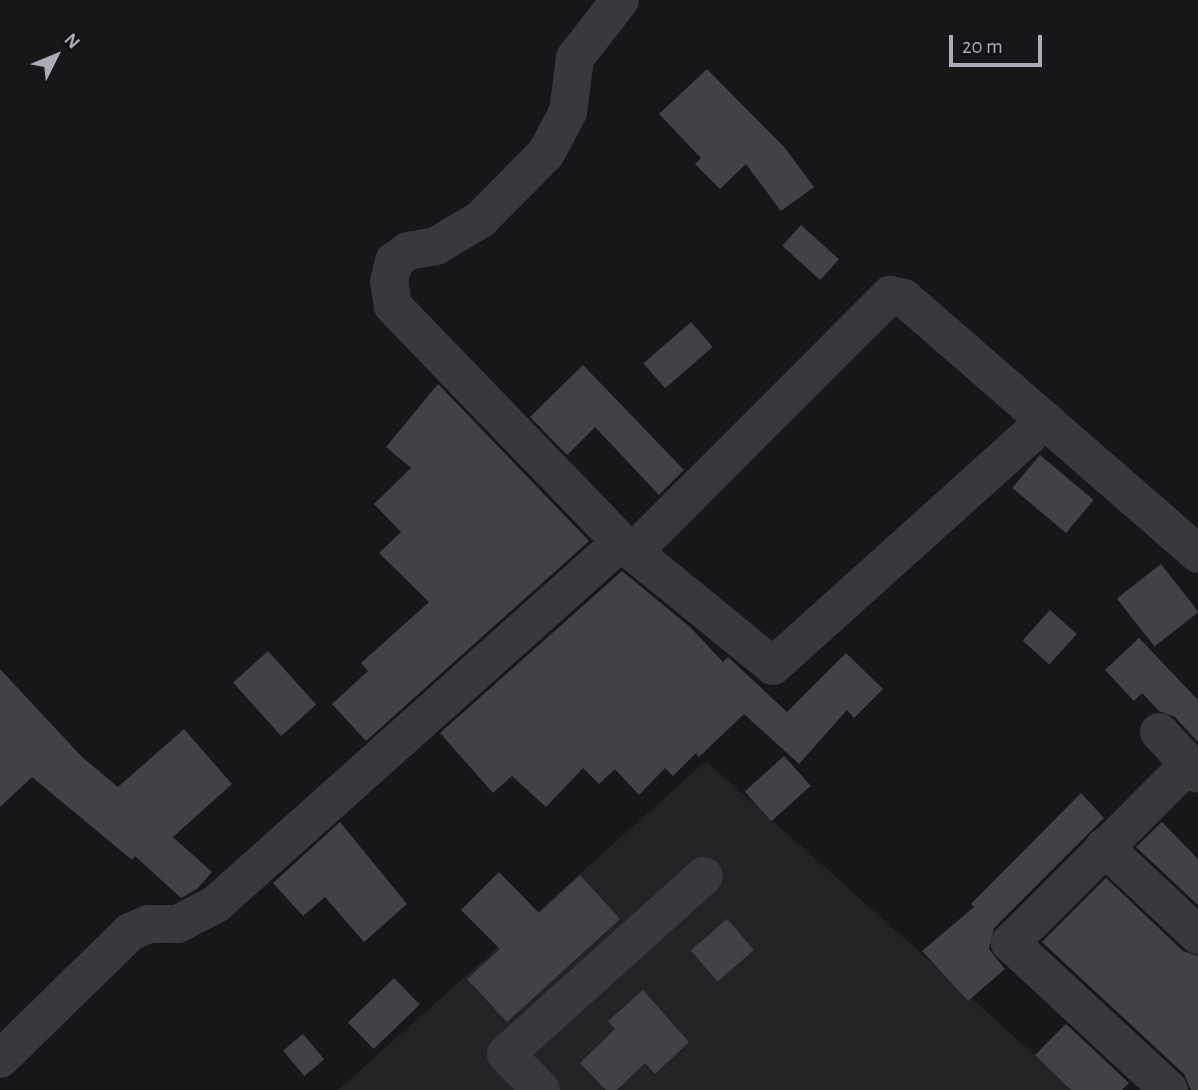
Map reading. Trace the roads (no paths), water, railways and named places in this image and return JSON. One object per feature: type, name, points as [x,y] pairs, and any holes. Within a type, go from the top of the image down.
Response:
[{"type":"street","points":[[620,0],[575,58],[568,112],[546,153],[481,219],[436,246],[408,251],[394,261],[389,281],[393,306],[628,546],[773,666],[1046,420]]},
{"type":"street","points":[[0,1059],[130,932],[149,924],[186,921],[216,904],[628,546],[890,295],[904,298],[1198,554]]},
{"type":"street","points":[[1158,732],[1193,769],[1104,847],[1010,943],[1169,1090]]},
{"type":"street","points":[[1104,847],[1198,935]]},
{"type":"street","points":[[541,1090],[506,1055],[704,876]]}]
